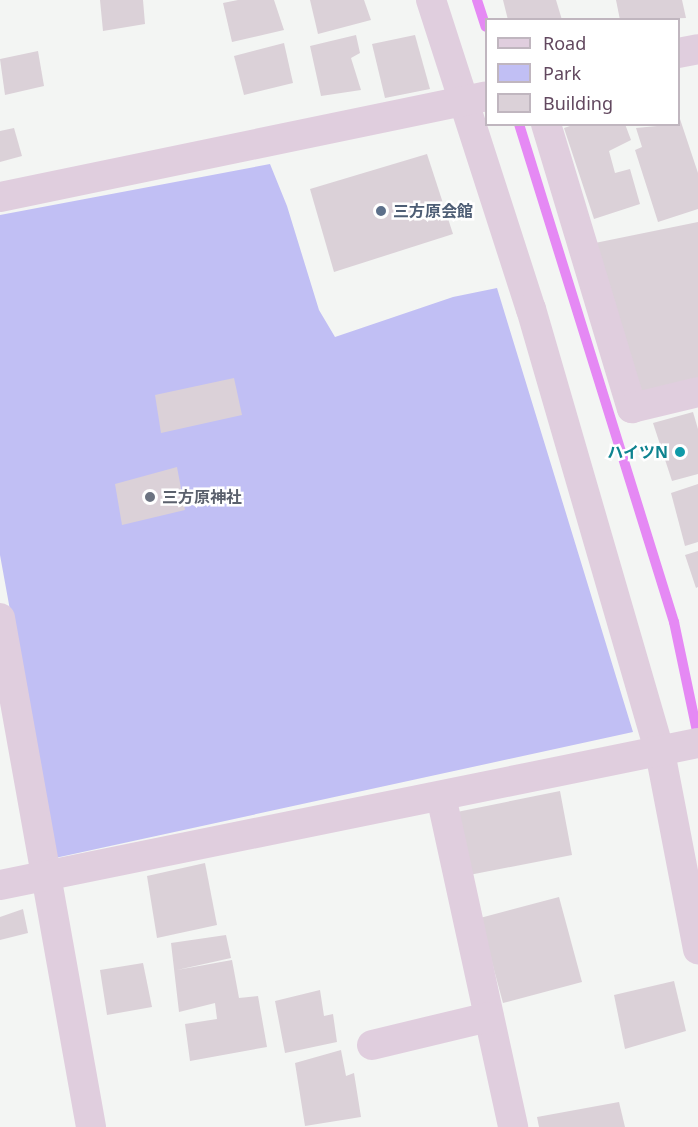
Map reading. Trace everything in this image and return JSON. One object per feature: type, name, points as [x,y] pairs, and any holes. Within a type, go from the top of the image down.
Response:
[{"type":"street","points":[[431,0],[475,100],[531,309],[660,752],[698,949]]},
{"type":"street","points":[[680,52],[698,48]]},
{"type":"street","points":[[0,197],[475,100]]},
{"type":"street","points":[[547,126],[632,408],[698,392]]},
{"type":"street","points":[[0,618],[91,1127]]},
{"type":"street","points":[[0,885],[698,743]]},
{"type":"street","points":[[441,796],[513,1127]]},
{"type":"street","points":[[372,1045],[489,1017]]},
{"type":"green space","points":[[270,164],[287,206],[319,310],[335,337],[453,297],[497,288],[633,732],[55,858],[0,555],[0,215]]},
{"type":"building","points":[[100,0],[143,0],[145,24],[103,31]]},
{"type":"building","points":[[238,0],[274,0],[284,30],[232,42],[223,3]]},
{"type":"building","points":[[310,0],[364,0],[371,20],[318,34]]},
{"type":"building","points":[[503,0],[556,0],[561,18],[508,18]]},
{"type":"building","points":[[616,0],[682,0],[686,18],[680,18],[620,18]]},
{"type":"building","points":[[356,35],[360,53],[351,58],[361,90],[321,96],[310,46]]},
{"type":"building","points":[[415,35],[430,89],[385,98],[372,44]]},
{"type":"building","points":[[284,43],[293,83],[244,95],[234,56]]},
{"type":"building","points":[[38,51],[44,86],[5,95],[0,59]]},
{"type":"building","points":[[680,119],[698,173],[698,209],[658,222],[635,150],[642,147],[636,128],[680,126]]},
{"type":"building","points":[[570,126],[626,126],[631,140],[609,151],[615,173],[630,169],[640,204],[594,219],[564,128]]},
{"type":"building","points":[[14,128],[22,156],[0,162],[0,131]]},
{"type":"building","name":"三方原会館","points":[[427,154],[453,234],[334,272],[310,189]]},
{"type":"building","points":[[698,222],[698,383],[637,398],[590,244]]},
{"type":"building","points":[[234,378],[242,415],[161,433],[155,395]]},
{"type":"building","name":"ハイツN","points":[[693,412],[698,429],[698,474],[672,481],[653,423]]},
{"type":"building","name":"三方原神社","points":[[177,467],[185,510],[122,525],[115,484]]},
{"type":"building","points":[[698,484],[698,542],[685,546],[671,493]]},
{"type":"building","points":[[698,551],[698,587],[696,588],[685,555]]},
{"type":"building","points":[[560,791],[572,855],[464,876],[452,813]]},
{"type":"building","points":[[205,863],[217,925],[157,938],[147,876]]},
{"type":"building","points":[[559,897],[582,982],[503,1003],[480,918]]},
{"type":"building","points":[[23,909],[28,933],[0,940],[0,917]]},
{"type":"building","points":[[226,935],[231,958],[177,970],[232,960],[239,998],[258,996],[267,1047],[190,1061],[185,1024],[217,1019],[215,1003],[179,1012],[171,943]]},
{"type":"building","points":[[143,963],[152,1007],[107,1015],[100,970]]},
{"type":"building","points":[[674,981],[686,1031],[625,1049],[614,995]]},
{"type":"building","points":[[320,990],[324,1016],[333,1014],[337,1042],[285,1053],[275,1001]]},
{"type":"building","points":[[341,1050],[346,1076],[354,1073],[361,1117],[305,1126],[295,1063]]},
{"type":"building","points":[[619,1102],[625,1127],[539,1127],[537,1117]]},
{"type":"waterway","points":[[477,0],[485,24]]},
{"type":"waterway","points":[[520,126],[674,622],[698,736]]},
{"type":"place","name":"三方原会館","points":[[381,211]]},
{"type":"place","name":"ハイツN","points":[[680,452]]},
{"type":"place","name":"三方原神社","points":[[150,497]]}]
